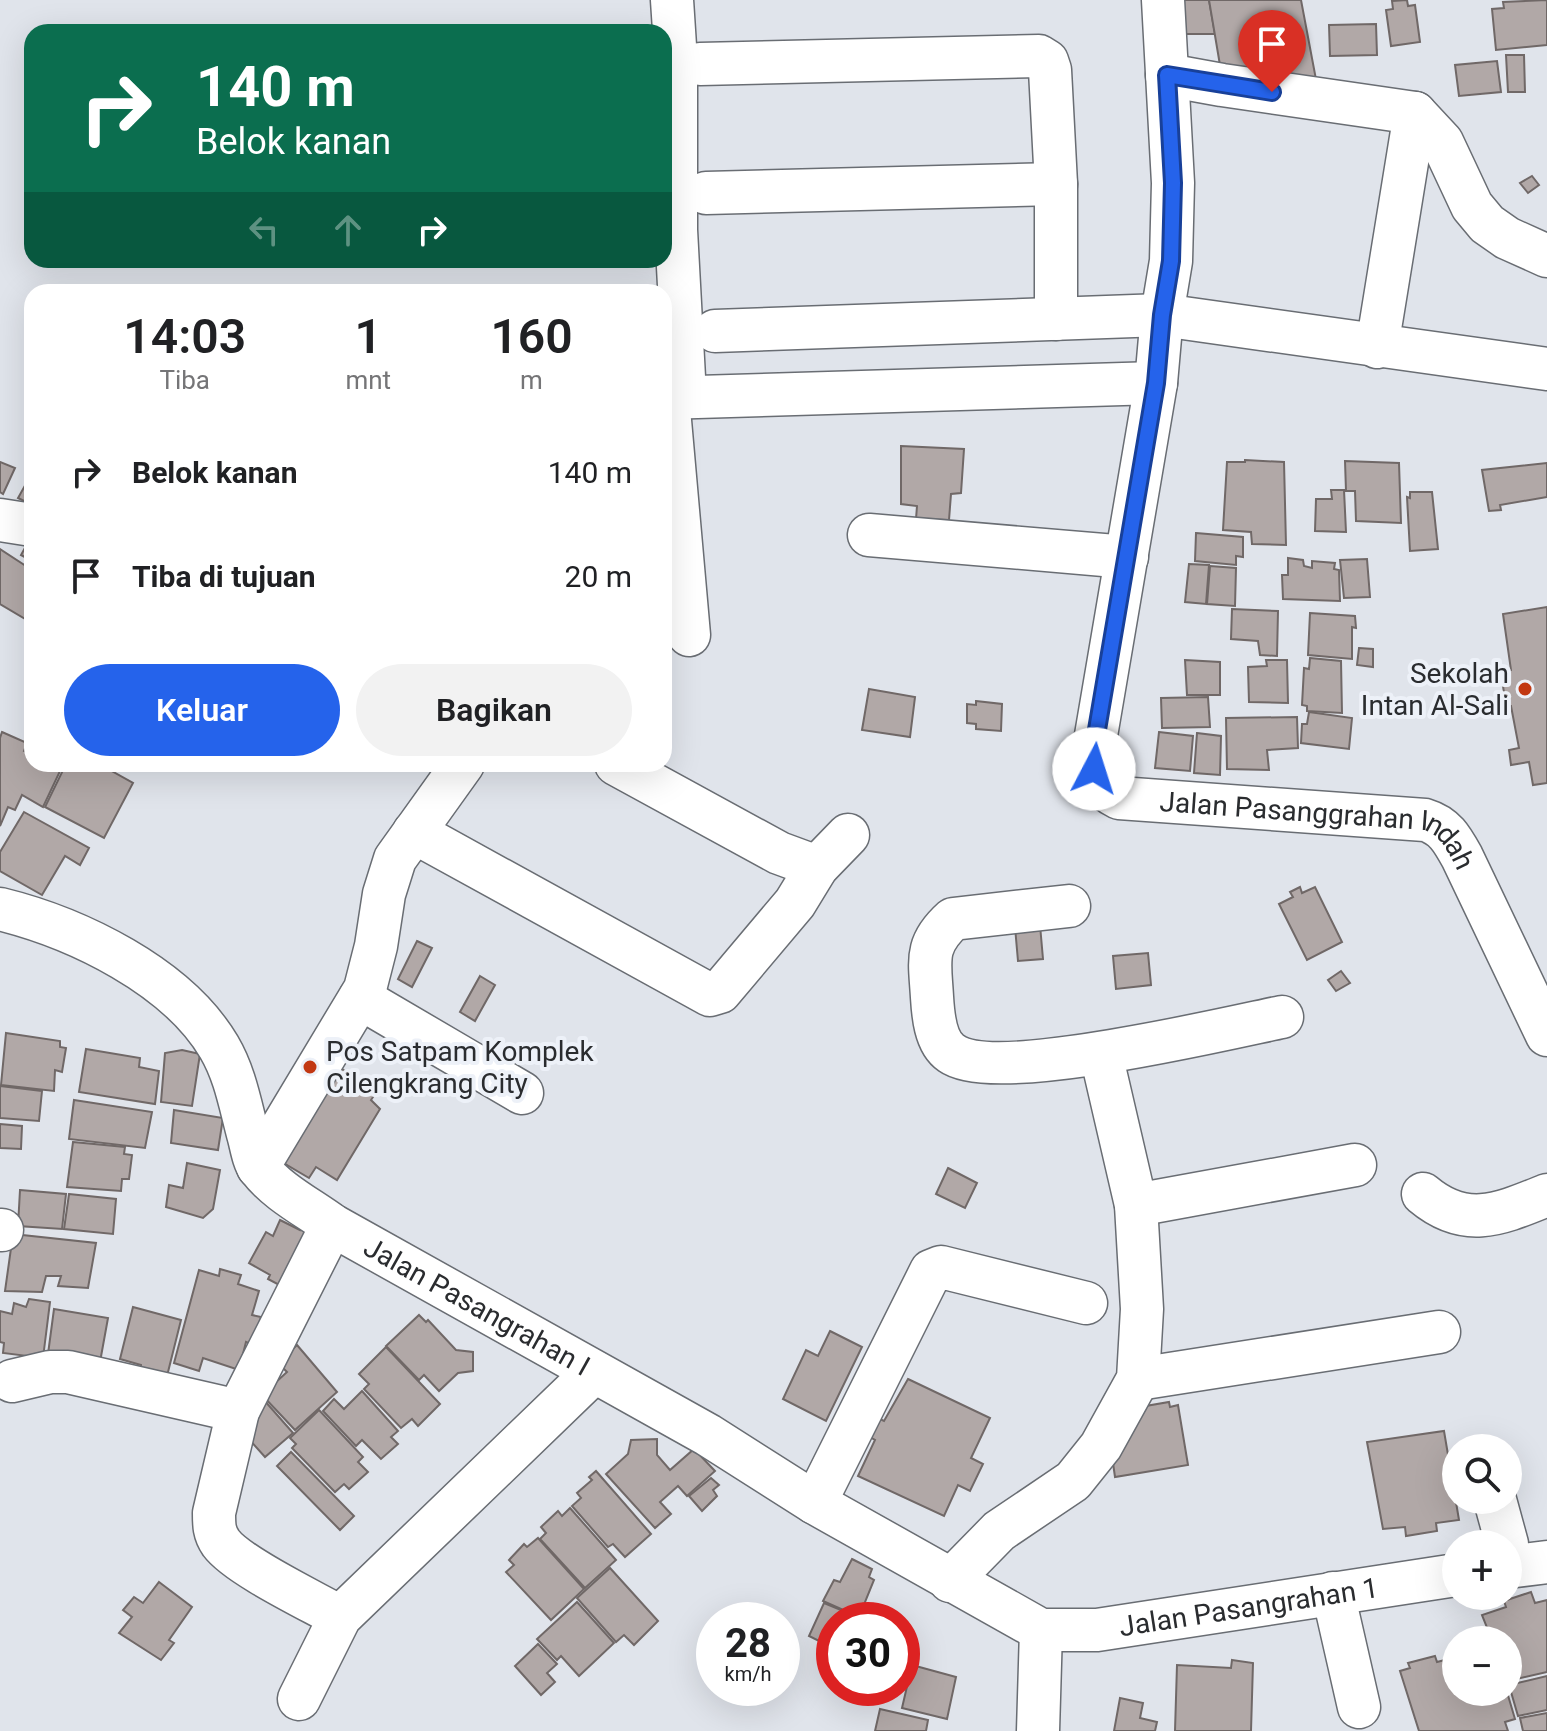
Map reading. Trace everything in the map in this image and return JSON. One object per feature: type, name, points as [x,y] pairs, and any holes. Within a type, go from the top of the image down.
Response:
[{"type":"street","points":[[672,0],[676,61],[672,174]]},
{"type":"street","name":"Jalan Pasanggrahan Indah","points":[[1163,0],[1173,183],[1171,261],[1156,383],[1092,759],[1097,778],[1103,788],[1119,798],[1425,820],[1437,824],[1449,834],[1462,857],[1547,1035]]},
{"type":"street","points":[[700,64],[1039,56],[1047,61],[1056,184],[1056,319]]},
{"type":"street","points":[[1167,75],[1415,113],[1442,142],[1472,206],[1487,224],[1507,238],[1546,252]]},
{"type":"street","points":[[1377,347],[1415,113]]},
{"type":"street","points":[[706,193],[1056,184]]},
{"type":"street","points":[[672,242],[687,328],[672,397],[689,635]]},
{"type":"street","points":[[687,328],[1162,315],[1547,369]]},
{"type":"street","points":[[672,397],[1156,383]]},
{"type":"street","points":[[0,520],[24,524]]},
{"type":"street","points":[[869,535],[1127,557]]},
{"type":"street","points":[[258,1167],[365,989],[389,874],[395,859],[457,772]]},
{"type":"street","points":[[631,772],[779,853],[817,867]]},
{"type":"street","points":[[414,832],[710,995],[720,992],[795,903],[817,867],[848,835]]},
{"type":"street","points":[[1069,906],[953,919],[933,939],[932,1004],[939,1040],[951,1053],[1008,1062],[1101,1054],[1282,1017]]},
{"type":"street","points":[[0,909],[28,916],[102,948],[155,978],[194,1014],[218,1045],[233,1076],[258,1167]]},
{"type":"street","points":[[360,998],[522,1093]]},
{"type":"street","points":[[950,1581],[999,1531],[1073,1481],[1101,1446],[1138,1379],[1142,1309],[1136,1205],[1101,1054]]},
{"type":"street","points":[[1136,1205],[1355,1165]]},
{"type":"street","name":"Jalan Pasangrahan I","points":[[258,1167],[332,1225],[708,1435],[815,1503],[1041,1630]]},
{"type":"street","points":[[1423,1194],[1441,1209],[1467,1217],[1514,1208],[1547,1195]]},
{"type":"street","points":[[332,1225],[238,1411],[214,1513],[214,1529],[223,1545],[242,1561],[340,1617]]},
{"type":"street","points":[[815,1503],[931,1271],[941,1267],[1086,1303]]},
{"type":"street","points":[[1138,1379],[1439,1332]]},
{"type":"street","points":[[12,1381],[50,1372],[68,1372],[238,1411]]},
{"type":"street","points":[[299,1699],[340,1617],[594,1372]]},
{"type":"street","name":"Jalan Pasangrahan 1","points":[[1041,1630],[1097,1630],[1442,1577]]},
{"type":"street","points":[[1333,1593],[1359,1707]]},
{"type":"street","points":[[1038,1731],[1041,1630]]},
{"type":"building","points":[[1176,0],[1209,0],[1215,34],[1181,34]]},
{"type":"building","points":[[1209,0],[1301,0],[1318,90],[1222,77]]},
{"type":"building","points":[[1407,0],[1408,6],[1415,5],[1420,42],[1391,46],[1386,10],[1393,9],[1392,1]]},
{"type":"building","points":[[1547,0],[1547,45],[1496,50],[1492,9],[1504,8],[1503,2]]},
{"type":"building","points":[[1376,24],[1377,55],[1330,56],[1329,25]]},
{"type":"building","points":[[1506,55],[1524,55],[1525,92],[1508,92]]},
{"type":"building","points":[[1497,61],[1501,92],[1459,96],[1455,65]]},
{"type":"building","points":[[1532,176],[1539,185],[1528,193],[1520,183]]},
{"type":"building","points":[[901,446],[964,449],[961,493],[951,494],[949,520],[916,519],[917,506],[901,504]]},
{"type":"building","points":[[1345,461],[1399,463],[1401,523],[1356,521],[1355,491],[1346,491]]},
{"type":"building","points":[[0,462],[15,468],[3,494],[0,492]]},
{"type":"building","points":[[1227,462],[1284,462],[1286,545],[1252,544],[1251,532],[1223,530]]},
{"type":"building","points":[[1547,463],[1547,497],[1500,505],[1501,510],[1489,511],[1482,470]]},
{"type":"building","points":[[24,487],[24,501],[18,498]]},
{"type":"building","points":[[1331,490],[1344,490],[1346,532],[1315,531],[1316,499],[1332,499]]},
{"type":"building","points":[[1410,492],[1432,492],[1438,549],[1410,551],[1407,497],[1410,498]]},
{"type":"building","points":[[1196,533],[1243,537],[1243,557],[1236,556],[1236,565],[1195,561]]},
{"type":"building","points":[[0,549],[24,565],[24,618],[0,604]]},
{"type":"building","points":[[1288,558],[1303,560],[1304,566],[1312,568],[1312,561],[1335,563],[1334,569],[1339,570],[1340,601],[1283,599],[1282,575],[1288,575]]},
{"type":"building","points":[[1367,559],[1370,597],[1344,598],[1340,560]]},
{"type":"building","points":[[1189,564],[1209,565],[1206,604],[1185,602]]},
{"type":"building","points":[[1210,566],[1236,568],[1235,606],[1207,604]]},
{"type":"building","name":"Sekolah Intan Al-Sali","points":[[1547,607],[1547,783],[1533,785],[1529,762],[1511,765],[1509,750],[1519,748],[1511,706],[1506,706],[1501,673],[1511,670],[1503,614]]},
{"type":"building","points":[[1232,609],[1278,611],[1277,656],[1260,655],[1258,641],[1231,639]]},
{"type":"building","points":[[1310,613],[1355,616],[1352,659],[1308,655]]},
{"type":"building","points":[[1359,648],[1373,649],[1373,667],[1357,665]]},
{"type":"building","points":[[1310,658],[1341,661],[1342,713],[1307,711],[1307,706],[1302,705],[1304,668],[1309,669]]},
{"type":"building","points":[[1185,660],[1220,662],[1220,695],[1187,695]]},
{"type":"building","points":[[1266,660],[1287,660],[1288,703],[1249,702],[1248,667],[1267,666]]},
{"type":"building","points":[[869,689],[915,697],[910,737],[862,730]]},
{"type":"building","points":[[1208,697],[1210,727],[1162,728],[1161,698]]},
{"type":"building","points":[[976,701],[1002,704],[1001,731],[976,729],[976,724],[967,723],[967,704],[976,705]]},
{"type":"building","points":[[1309,712],[1352,718],[1349,749],[1301,743],[1302,724],[1307,724]]},
{"type":"building","points":[[1297,717],[1298,748],[1267,750],[1269,770],[1227,769],[1226,718]]},
{"type":"building","points":[[2,732],[24,742],[24,772],[60,772],[43,807],[22,795],[15,810],[8,807],[0,826]]},
{"type":"building","points":[[1159,732],[1193,736],[1190,771],[1155,768]]},
{"type":"building","points":[[1197,733],[1221,736],[1220,775],[1194,773]]},
{"type":"building","points":[[62,772],[113,772],[133,783],[104,838],[45,807]]},
{"type":"building","points":[[24,812],[89,848],[80,865],[65,856],[42,895],[0,871],[0,852]]},
{"type":"building","points":[[1300,887],[1302,893],[1315,887],[1342,942],[1307,960],[1279,904],[1293,897],[1290,892]]},
{"type":"building","points":[[1040,925],[1043,959],[1018,961],[1015,927]]},
{"type":"building","points":[[417,941],[432,948],[412,987],[398,979]]},
{"type":"building","points":[[1148,953],[1151,985],[1116,989],[1113,956]]},
{"type":"building","points":[[1341,971],[1350,983],[1336,991],[1328,980]]},
{"type":"building","points":[[480,976],[495,985],[475,1021],[460,1012]]},
{"type":"building","points":[[6,1033],[60,1041],[60,1047],[66,1048],[62,1072],[55,1070],[54,1091],[1,1085]]},
{"type":"building","points":[[86,1049],[140,1058],[139,1067],[159,1071],[155,1104],[79,1092]]},
{"type":"building","points":[[182,1050],[200,1054],[192,1106],[161,1102],[165,1053]]},
{"type":"building","points":[[333,1062],[375,1094],[371,1100],[380,1109],[337,1180],[316,1167],[309,1178],[282,1162]]},
{"type":"building","points":[[0,1086],[42,1091],[39,1121],[0,1118]]},
{"type":"building","points":[[74,1100],[152,1112],[145,1148],[69,1139]]},
{"type":"building","points":[[174,1110],[223,1118],[218,1150],[171,1143]]},
{"type":"building","points":[[0,1124],[22,1126],[21,1149],[0,1148]]},
{"type":"building","points":[[73,1142],[125,1147],[124,1154],[132,1155],[129,1179],[122,1179],[121,1191],[67,1187]]},
{"type":"building","points":[[187,1163],[220,1170],[213,1209],[203,1218],[166,1207],[169,1185],[183,1188]]},
{"type":"building","points":[[948,1168],[977,1183],[965,1208],[936,1194]]},
{"type":"building","points":[[20,1190],[66,1194],[62,1229],[18,1226]]},
{"type":"building","points":[[69,1194],[116,1199],[113,1234],[64,1229]]},
{"type":"building","points":[[280,1220],[300,1230],[302,1225],[318,1233],[283,1287],[249,1263],[266,1232],[273,1236]]},
{"type":"building","points":[[13,1234],[96,1243],[88,1288],[58,1286],[61,1276],[46,1276],[42,1292],[5,1291]]},
{"type":"building","points":[[220,1269],[241,1275],[238,1284],[259,1291],[252,1315],[261,1317],[253,1345],[246,1342],[239,1370],[203,1358],[199,1371],[174,1363],[199,1270],[219,1276]]},
{"type":"building","points":[[29,1299],[50,1302],[43,1358],[3,1353],[4,1343],[0,1342],[0,1311],[12,1314],[14,1303],[26,1307]]},
{"type":"building","points":[[133,1307],[181,1320],[166,1380],[140,1374],[141,1365],[120,1359]]},
{"type":"building","points":[[54,1309],[108,1318],[100,1362],[48,1354]]},
{"type":"building","points":[[419,1315],[426,1322],[428,1320],[456,1350],[473,1352],[473,1371],[458,1373],[439,1391],[424,1375],[419,1380],[386,1346]]},
{"type":"building","points":[[830,1331],[862,1347],[826,1421],[783,1399],[806,1350],[818,1356]]},
{"type":"building","points":[[297,1345],[337,1392],[295,1430],[262,1395],[287,1372],[278,1363]]},
{"type":"building","points":[[386,1347],[440,1404],[418,1426],[412,1419],[401,1428],[364,1389],[369,1384],[359,1374]]},
{"type":"building","points":[[908,1379],[990,1418],[971,1458],[983,1464],[970,1491],[958,1485],[944,1516],[858,1476],[875,1440],[859,1431],[867,1413],[884,1421]]},
{"type":"building","points":[[362,1391],[398,1431],[391,1437],[398,1444],[381,1459],[362,1440],[356,1446],[323,1411],[334,1399],[344,1409]]},
{"type":"building","points":[[264,1400],[293,1433],[265,1457],[239,1428]]},
{"type":"building","points":[[1169,1402],[1170,1407],[1178,1405],[1188,1465],[1115,1477],[1110,1442],[1140,1407]]},
{"type":"building","points":[[319,1410],[363,1457],[358,1462],[368,1472],[349,1489],[344,1484],[335,1492],[292,1448],[296,1444],[290,1438]]},
{"type":"building","points":[[1444,1431],[1442,1514],[1458,1514],[1459,1520],[1436,1523],[1437,1531],[1406,1536],[1405,1527],[1383,1529],[1367,1442]]},
{"type":"building","points":[[657,1439],[657,1455],[670,1470],[694,1449],[715,1471],[687,1496],[678,1486],[660,1502],[671,1514],[655,1528],[606,1474],[628,1454],[631,1440]]},
{"type":"building","points":[[291,1452],[354,1516],[340,1530],[277,1466]]},
{"type":"building","points":[[596,1471],[651,1534],[625,1557],[613,1544],[608,1547],[572,1506],[581,1498],[577,1493],[592,1480],[589,1477]]},
{"type":"building","points":[[711,1478],[719,1485],[713,1490],[717,1496],[702,1511],[689,1496]]},
{"type":"building","points":[[570,1508],[616,1560],[585,1588],[540,1539],[546,1533],[541,1527],[558,1511],[562,1516]]},
{"type":"building","points":[[538,1538],[584,1589],[551,1620],[506,1572],[514,1565],[509,1560],[524,1544],[527,1547]]},
{"type":"building","points":[[852,1559],[872,1569],[869,1577],[874,1580],[865,1602],[823,1601],[834,1580],[840,1582]]},
{"type":"building","points":[[610,1568],[658,1621],[634,1645],[624,1635],[616,1642],[577,1598]]},
{"type":"building","points":[[159,1582],[192,1607],[169,1640],[174,1643],[161,1660],[119,1633],[132,1617],[123,1610],[134,1597],[143,1603]]},
{"type":"building","points":[[1531,1592],[1535,1603],[1547,1600],[1547,1672],[1522,1678],[1522,1626],[1486,1626],[1482,1615],[1497,1610],[1522,1610],[1522,1595]]},
{"type":"building","points":[[577,1602],[614,1643],[579,1676],[561,1656],[557,1660],[537,1639]]},
{"type":"building","points":[[816,1621],[816,1640],[809,1636]]},
{"type":"building","points":[[538,1644],[557,1664],[547,1673],[555,1682],[541,1695],[515,1666]]},
{"type":"building","points":[[1435,1656],[1437,1662],[1442,1661],[1442,1706],[1511,1706],[1515,1719],[1505,1722],[1508,1731],[1419,1731],[1400,1671],[1410,1668],[1408,1663]]},
{"type":"building","points":[[1232,1660],[1253,1663],[1251,1731],[1175,1731],[1177,1665],[1231,1668]]},
{"type":"building","points":[[920,1667],[956,1677],[947,1719],[902,1708],[920,1706]]},
{"type":"building","points":[[1547,1676],[1547,1710],[1518,1716],[1515,1706],[1522,1706],[1522,1682]]},
{"type":"building","points":[[1120,1698],[1143,1703],[1140,1718],[1157,1722],[1155,1731],[1114,1731]]},
{"type":"building","points":[[880,1709],[928,1720],[926,1731],[875,1731]]},
{"type":"building","points":[[1547,1713],[1547,1731],[1523,1731],[1520,1718]]},
{"type":"place","name":"Sekolah Intan Al-Sali","points":[[1525,689]]},
{"type":"place","name":"Pos Satpam Komplek Cilengkrang City","points":[[310,1067]]},
{"type":"route","points":[[1094,769],[1092,759],[1156,383],[1171,261],[1173,183],[1167,75],[1272,92]]}]
